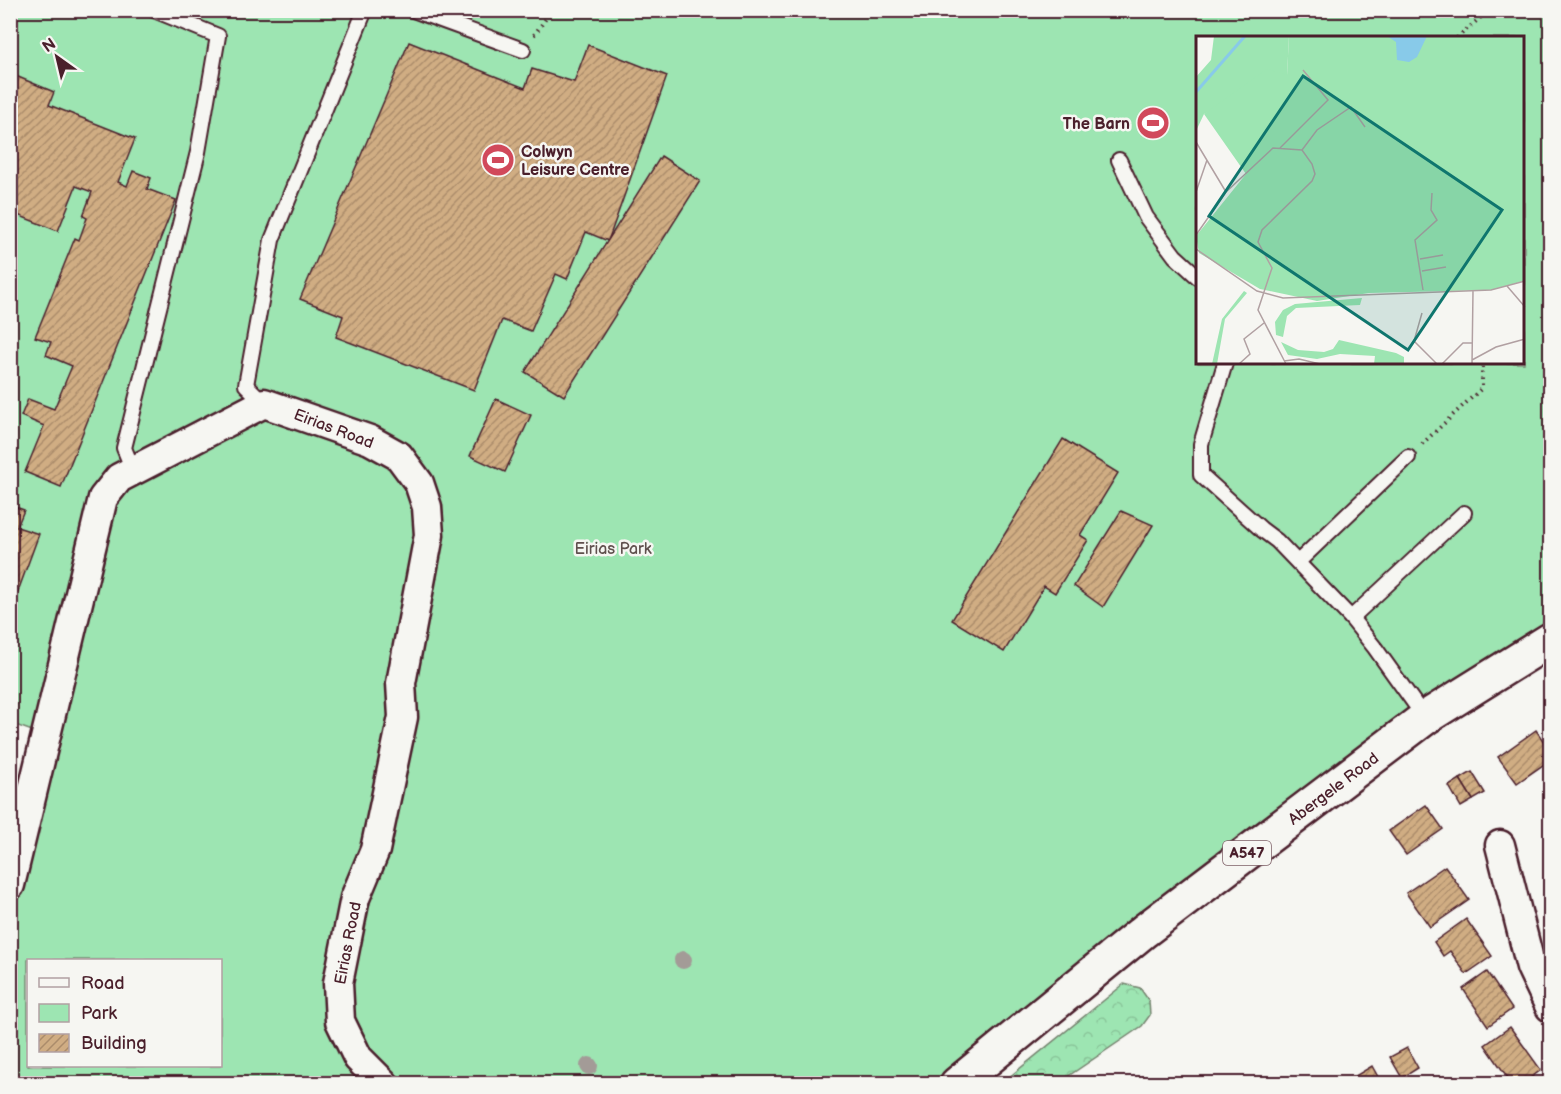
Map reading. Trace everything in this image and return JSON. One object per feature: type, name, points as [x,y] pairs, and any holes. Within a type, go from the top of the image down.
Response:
[{"type":"main road","name":"Abergele Road","points":[[957,1083],[1144,931],[1425,718],[1551,640]]},
{"type":"street","points":[[10,885],[103,498],[119,478],[264,403]]},
{"type":"street","name":"Eirias Road","points":[[264,403],[370,440],[399,456],[419,483],[427,507],[429,535],[401,682],[403,717],[375,850],[355,898],[338,983],[340,1021],[358,1058],[384,1083]]},
{"type":"street","points":[[1500,845],[1531,967],[1551,1007]]},
{"type":"lane","points":[[133,470],[124,448],[198,152],[219,36],[154,10]]},
{"type":"lane","points":[[264,403],[246,385],[272,240],[365,10]]},
{"type":"lane","points":[[413,10],[523,50]]},
{"type":"lane","points":[[1119,160],[1146,217],[1175,256],[1196,275]]},
{"type":"lane","points":[[1225,364],[1201,444],[1201,475],[1277,541],[1351,618],[1425,718]]},
{"type":"lane","points":[[1298,562],[1408,457]]},
{"type":"lane","points":[[1351,618],[1464,513]]},
{"type":"path","points":[[523,50],[552,10]]},
{"type":"path","points":[[1458,36],[1489,10]]},
{"type":"path","points":[[1408,457],[1482,388],[1482,364]]},
{"type":"green space","name":"Eirias Park","points":[[10,11],[1550,11],[1550,640],[1425,718],[980,1083],[11,1083],[16,864],[46,736],[10,723]]},
{"type":"green space","points":[[1124,984],[1140,988],[1149,1001],[1150,1015],[1142,1026],[1058,1083],[1002,1083]]},
{"type":"building","name":"Colwyn Leisure Centre","points":[[409,42],[525,88],[532,69],[574,82],[588,45],[667,76],[608,241],[586,232],[567,279],[556,274],[531,331],[502,320],[474,390],[336,337],[343,316],[300,299]]},
{"type":"building","points":[[11,74],[54,92],[49,105],[135,139],[118,182],[127,186],[133,171],[151,178],[147,189],[176,200],[61,487],[25,472],[44,426],[21,416],[28,399],[54,409],[72,366],[46,355],[51,342],[35,337],[75,238],[79,240],[87,218],[83,216],[92,192],[76,186],[58,231],[10,212]]},
{"type":"building","points":[[661,156],[700,181],[564,396],[525,372]]},
{"type":"building","points":[[496,399],[531,415],[505,472],[470,456]]},
{"type":"building","points":[[1063,439],[1118,473],[1080,535],[1088,540],[1055,593],[1044,586],[1004,652],[952,620]]},
{"type":"building","points":[[10,505],[24,510],[17,527],[39,534],[10,613]]},
{"type":"building","points":[[1121,511],[1153,525],[1103,607],[1074,586]]},
{"type":"building","points":[[1536,730],[1550,751],[1550,760],[1517,783],[1498,757]]},
{"type":"building","points":[[1472,772],[1485,793],[1473,800],[1460,779]]},
{"type":"building","points":[[1460,779],[1473,800],[1461,807],[1449,786]]},
{"type":"building","points":[[1426,805],[1443,829],[1406,855],[1389,831]]},
{"type":"building","points":[[1445,866],[1469,900],[1430,927],[1406,893]]},
{"type":"building","points":[[1466,919],[1492,956],[1466,974],[1450,951],[1443,956],[1434,942]]},
{"type":"building","points":[[1487,972],[1512,1009],[1488,1026],[1463,989]]},
{"type":"building","points":[[1510,1027],[1541,1070],[1522,1084],[1512,1084],[1485,1045]]},
{"type":"building","points":[[1407,1048],[1418,1068],[1402,1078],[1390,1057]]},
{"type":"building","points":[[1372,1066],[1382,1084],[1342,1084]]},
{"type":"building","points":[[1544,1075],[1550,1077],[1550,1084],[1542,1084]]},
{"type":"place","name":"The Barn","points":[[1153,123]]},
{"type":"place","name":"Colwyn Leisure Centre","points":[[498,160]]}]
